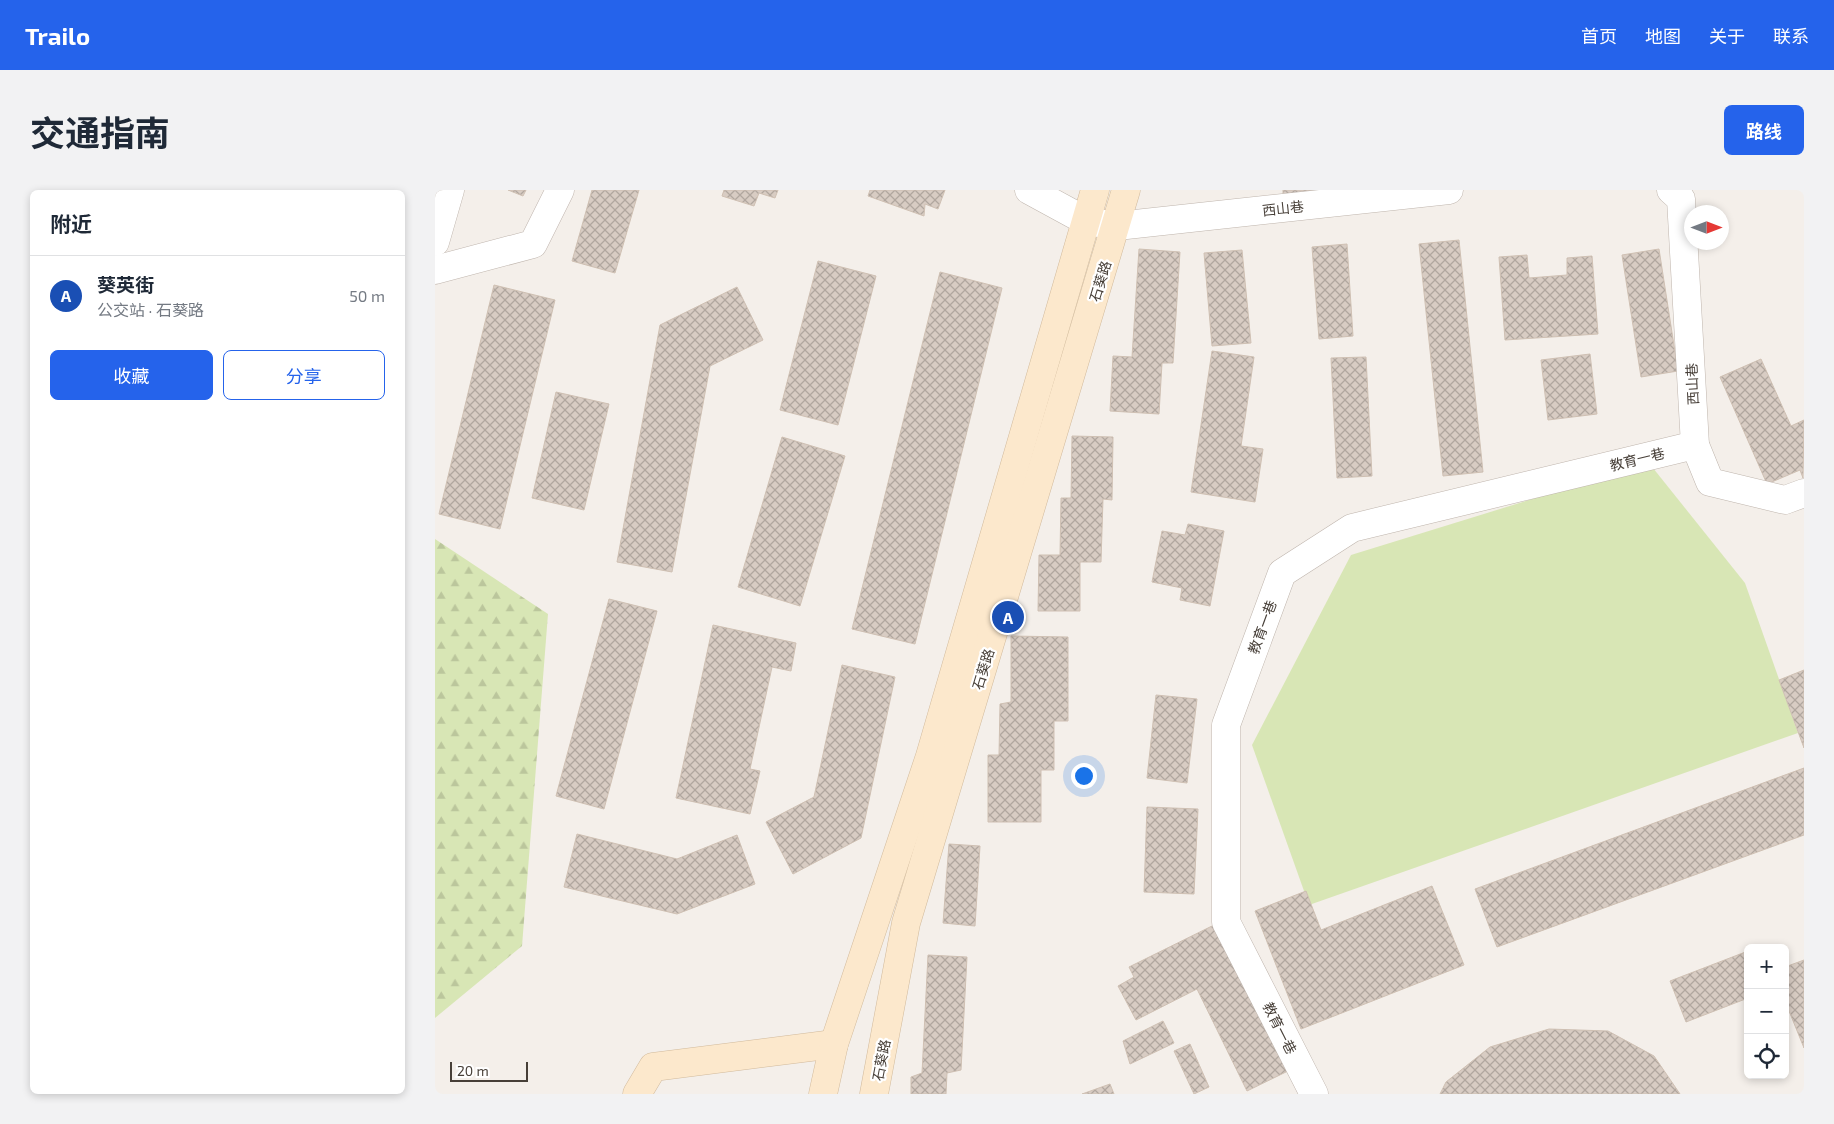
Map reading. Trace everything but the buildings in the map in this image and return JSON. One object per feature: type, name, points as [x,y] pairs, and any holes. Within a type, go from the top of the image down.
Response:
[{"type":"main road","points":[[823,1094],[835,1044],[933,746],[1095,190]]},
{"type":"main road","name":"石葵路","points":[[874,1094],[906,923],[1127,190]]},
{"type":"main road","points":[[840,1094],[860,1010],[877,916]]},
{"type":"main road","points":[[857,1094],[880,1006],[906,923]]},
{"type":"main road","points":[[637,1094],[653,1067],[835,1044]]},
{"type":"street","points":[[435,242],[450,190]]},
{"type":"street","points":[[435,270],[533,244],[560,190]]},
{"type":"street","name":"西山巷","points":[[1029,190],[1086,221],[1117,226],[1449,190]]},
{"type":"street","name":"西山巷","points":[[1671,190],[1681,199],[1695,445],[1711,482],[1785,500],[1804,493]]},
{"type":"street","name":"教育一巷","points":[[1314,1094],[1225,922],[1225,725],[1282,573],[1352,528],[1695,445]]},
{"type":"green space","points":[[1649,463],[1745,583],[1798,733],[1309,905],[1252,745],[1351,555]]},
{"type":"green space","points":[[435,539],[548,614],[522,946],[435,1018]]},
{"type":"place","name":"葵英街","points":[[1008,617]]}]
